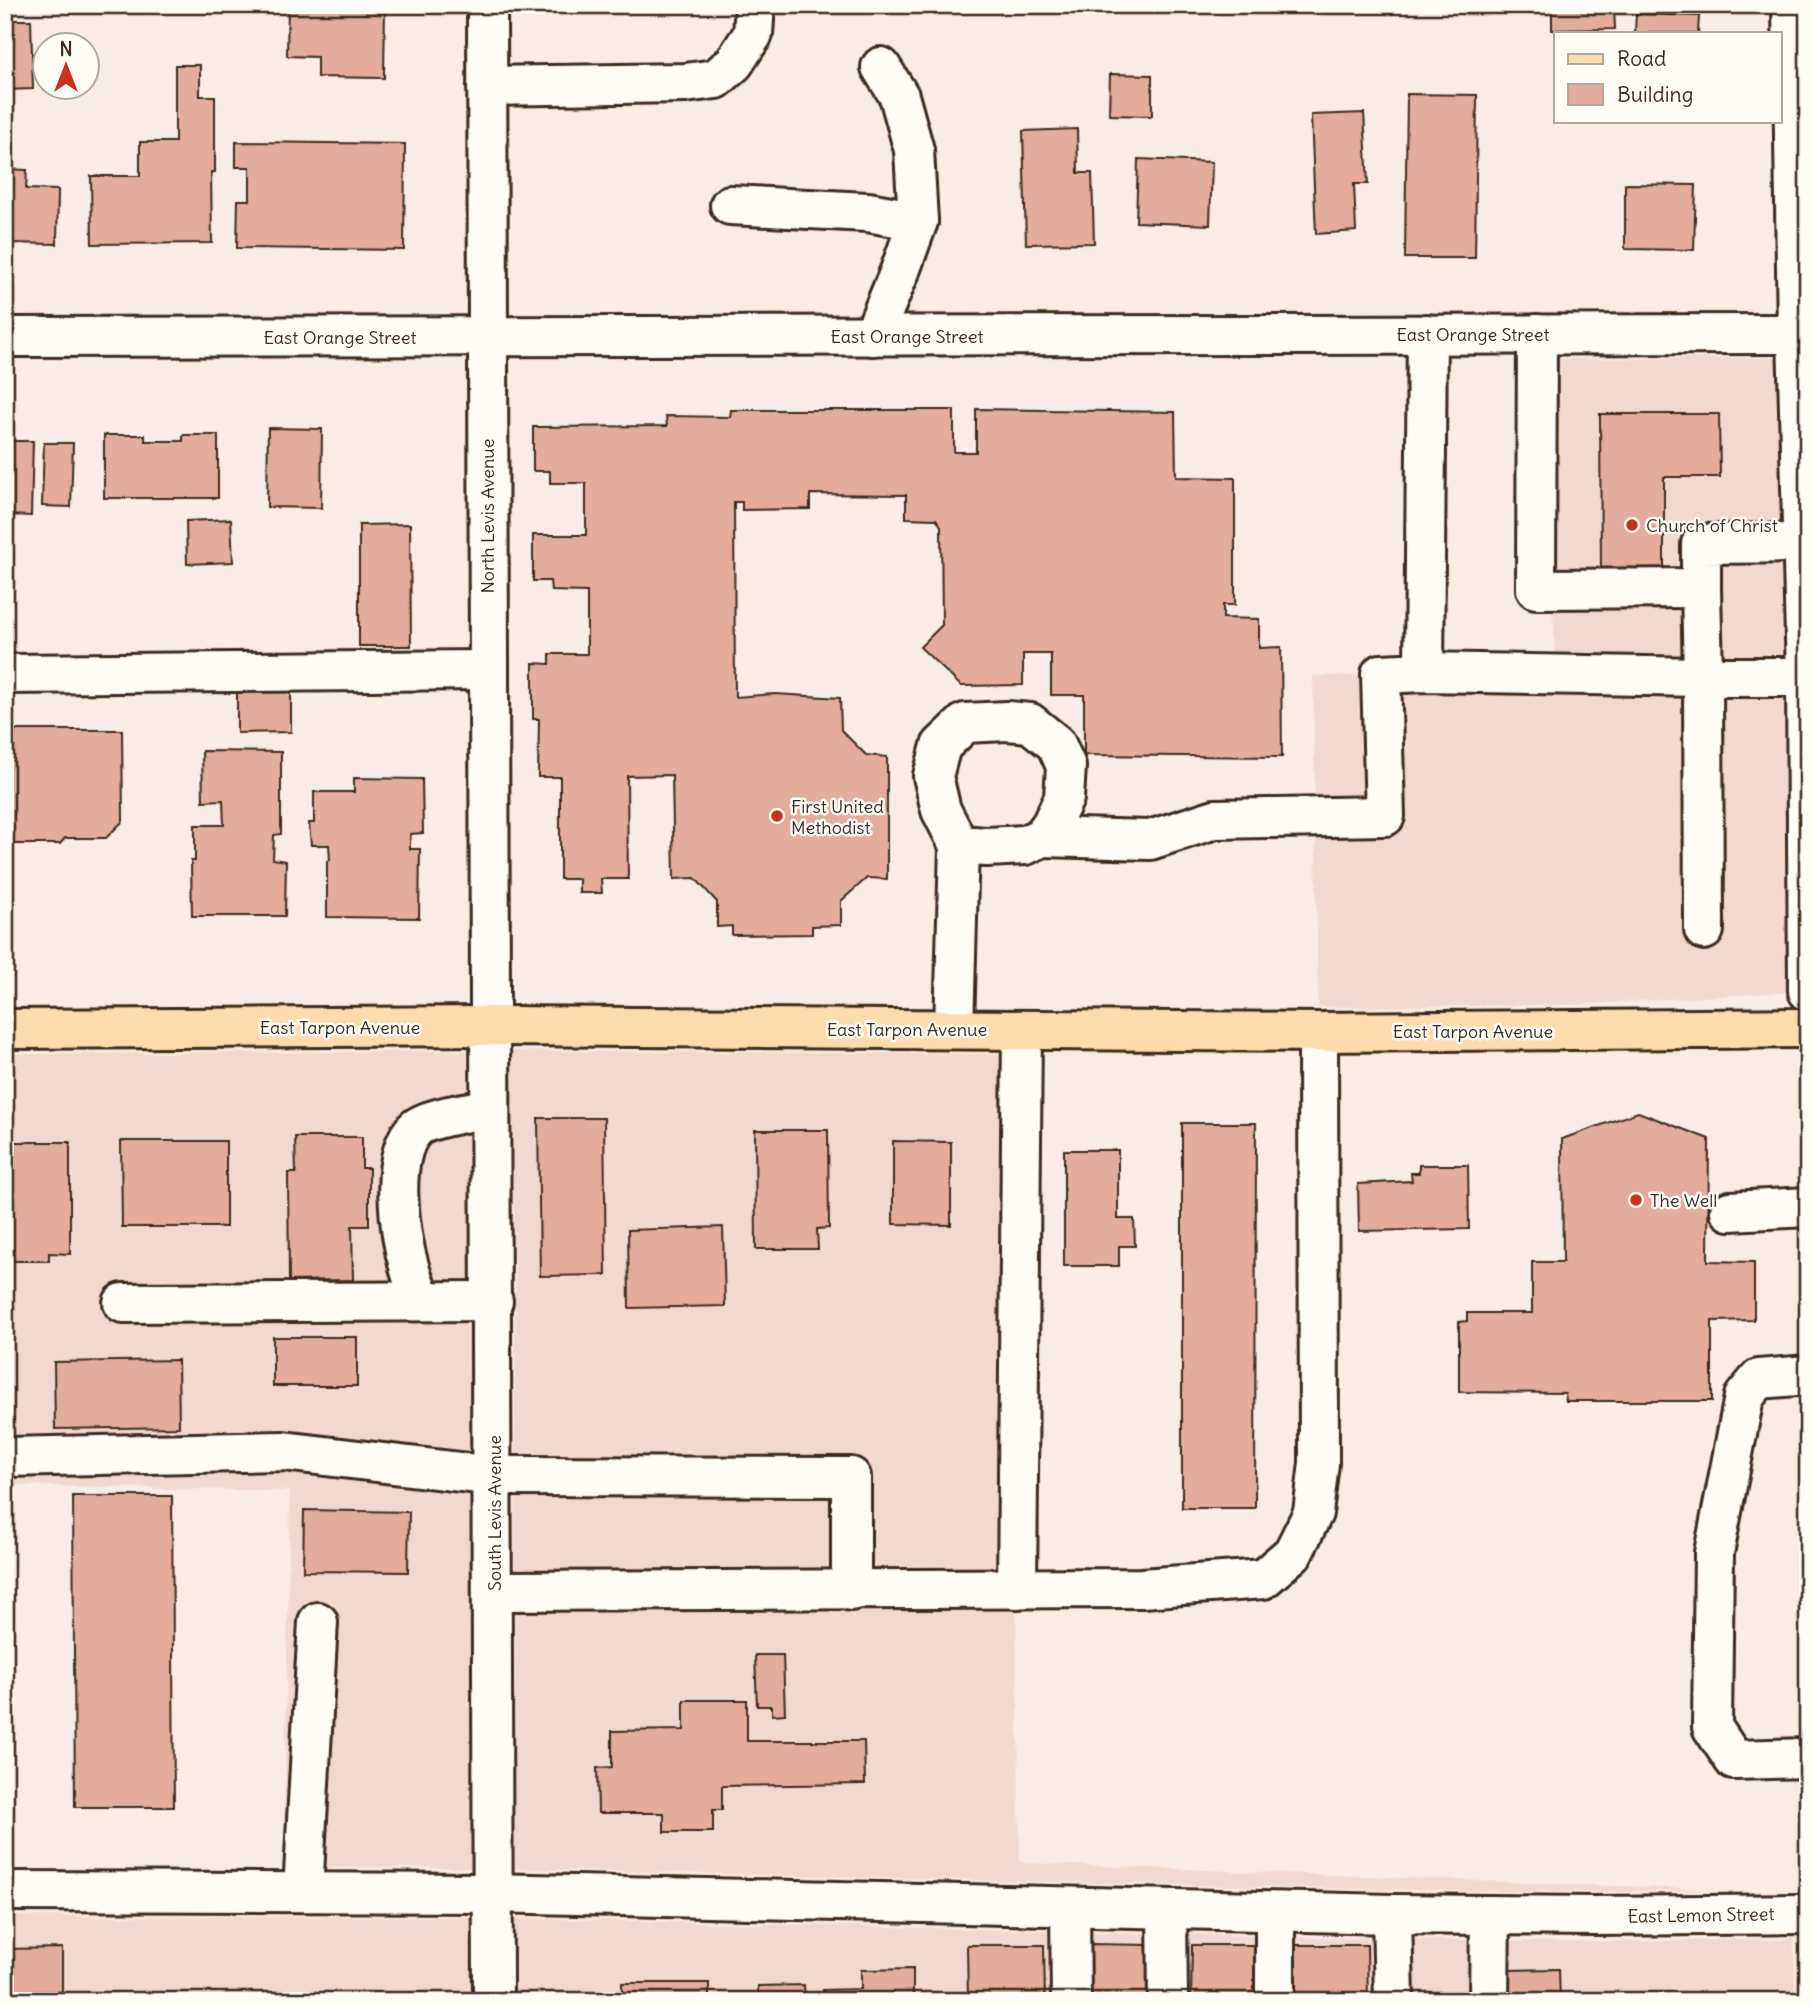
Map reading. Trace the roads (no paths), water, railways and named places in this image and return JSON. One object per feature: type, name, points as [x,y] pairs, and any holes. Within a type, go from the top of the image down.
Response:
[{"type":"main road","name":"East Tarpon Avenue","points":[[5,1029],[488,1026],[1318,1032],[1808,1028]]},
{"type":"street","name":"North Levis Avenue","points":[[488,5],[488,1026]]},
{"type":"street","points":[[487,86],[685,83],[716,79],[734,62],[753,34],[755,5]]},
{"type":"street","points":[[1792,5],[1802,334],[1808,991]]},
{"type":"street","points":[[873,336],[918,221],[914,150],[899,96],[881,68]]},
{"type":"street","points":[[730,205],[868,212],[918,221]]},
{"type":"street","points":[[1424,672],[1427,334]]},
{"type":"street","points":[[1536,334],[1536,589],[1701,588]]},
{"type":"street","name":"East Orange Street","points":[[5,337],[1802,334]]},
{"type":"street","points":[[1704,930],[1701,544],[1803,542]]},
{"type":"street","points":[[5,674],[487,670]]},
{"type":"street","points":[[959,845],[1025,845],[1042,838],[1150,840],[1215,819],[1385,816],[1381,674],[1424,672],[1806,677]]},
{"type":"street","points":[[954,1029],[959,845],[941,810],[933,776],[941,746],[965,723],[1030,723],[1056,744],[1066,766],[1064,798],[1042,838]]},
{"type":"street","name":"South Levis Avenue","points":[[488,1026],[494,1476],[493,2001]]},
{"type":"street","points":[[1017,1589],[1022,1030]]},
{"type":"street","points":[[494,1591],[1142,1588],[1263,1579],[1293,1553],[1313,1513],[1319,1462],[1318,1032]]},
{"type":"street","points":[[422,1301],[410,1270],[402,1224],[398,1180],[404,1145],[417,1126],[458,1113],[490,1109]]},
{"type":"street","points":[[1730,1211],[1808,1207]]},
{"type":"street","points":[[123,1303],[493,1301]]},
{"type":"street","points":[[1808,1376],[1759,1380],[1744,1397],[1714,1553],[1712,1727],[1734,1759],[1808,1758]]},
{"type":"street","points":[[5,1457],[283,1451],[494,1476],[851,1477],[851,1591]]},
{"type":"street","points":[[303,1892],[317,1622]]},
{"type":"street","name":"East Lemon Street","points":[[5,1891],[494,1893],[1392,1914],[1808,1914]]},
{"type":"street","points":[[1070,1907],[1071,2001]]},
{"type":"street","points":[[1167,1909],[1168,2001]]},
{"type":"street","points":[[1275,1912],[1275,2001]]},
{"type":"street","points":[[1392,1914],[1394,2001]]},
{"type":"street","points":[[1489,2001],[1490,1915]]},
{"type":"place","name":"Church of Christ","points":[[1632,525]]},
{"type":"place","name":"First United Methodist","points":[[777,816]]},
{"type":"place","name":"The Well","points":[[1636,1200]]}]
